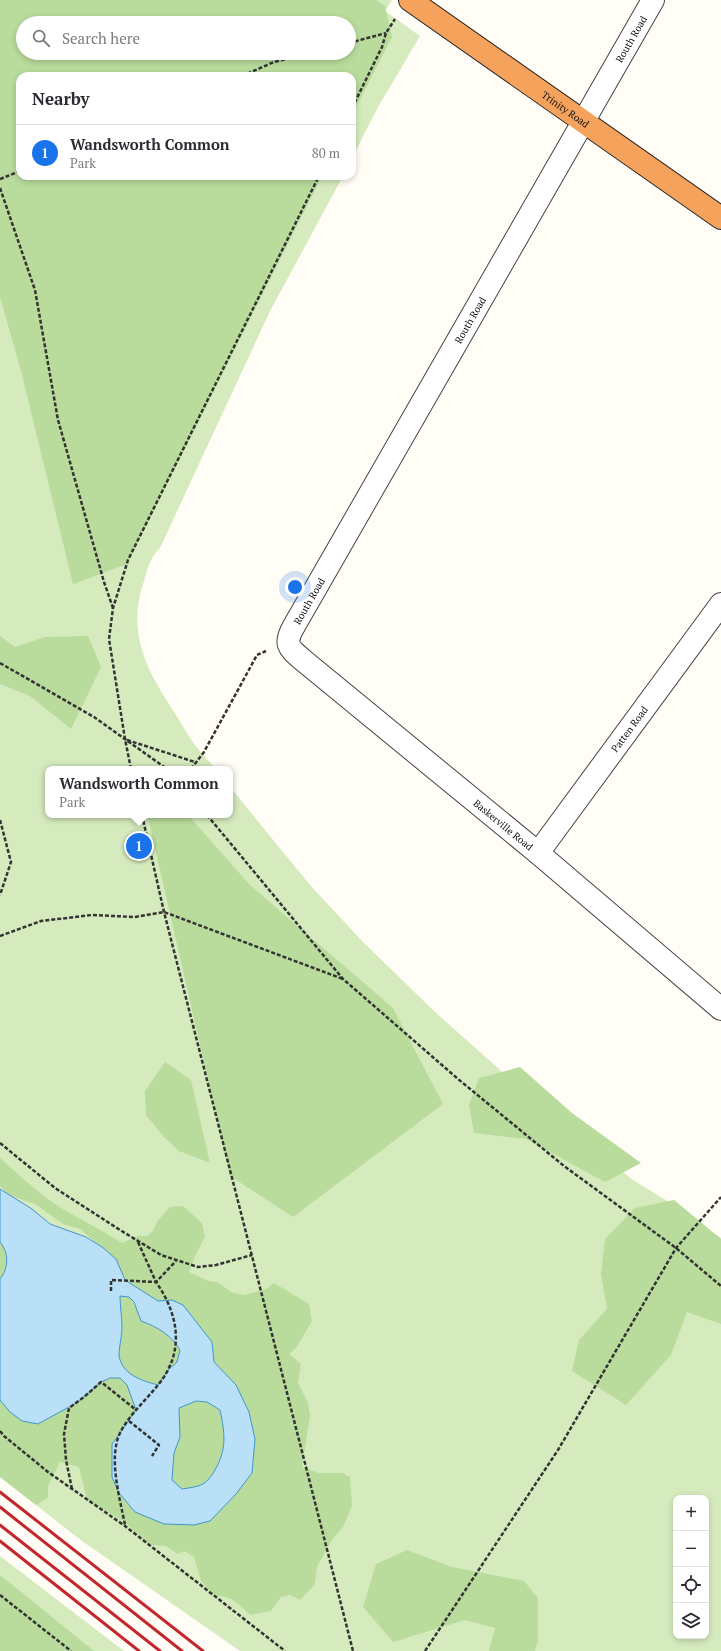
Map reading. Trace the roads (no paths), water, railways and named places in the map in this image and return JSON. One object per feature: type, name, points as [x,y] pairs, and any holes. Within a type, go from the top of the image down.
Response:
[{"type":"highway","name":"Trinity Road","points":[[404,8],[583,121],[721,218]]},
{"type":"street","name":"Routh Road","points":[[288,640],[288,636],[653,0]]},
{"type":"street","name":"Patten Road","points":[[538,854],[721,604]]},
{"type":"street","name":"Baskerville Road","points":[[288,640],[289,646],[304,661],[538,854],[721,1009]]},
{"type":"water","points":[[0,1189],[32,1209],[50,1224],[86,1237],[102,1247],[116,1259],[125,1280],[158,1301],[172,1300],[183,1305],[212,1342],[214,1362],[236,1385],[249,1412],[255,1439],[252,1473],[236,1494],[210,1521],[194,1525],[164,1524],[135,1512],[119,1493],[112,1477],[112,1444],[136,1410],[127,1385],[120,1378],[110,1378],[101,1382],[78,1402],[38,1424],[22,1421],[10,1412],[0,1400],[0,1279],[5,1270],[7,1260],[5,1251],[0,1242]],"holes":[[[120,1296],[129,1297],[134,1302],[141,1321],[164,1332],[180,1350],[177,1362],[169,1369],[158,1385],[133,1376],[121,1362],[119,1355],[122,1327]],[[196,1401],[207,1402],[220,1410],[224,1434],[222,1455],[207,1481],[198,1486],[182,1489],[172,1480],[174,1453],[180,1437],[179,1408]]]},
{"type":"railway","points":[[0,1492],[203,1651]]},
{"type":"railway","points":[[0,1507],[182,1651]]},
{"type":"railway","points":[[0,1525],[160,1651]]},
{"type":"railway","points":[[0,1541],[139,1651]]},
{"type":"place","name":"Wandsworth Common","points":[[139,846]]}]
